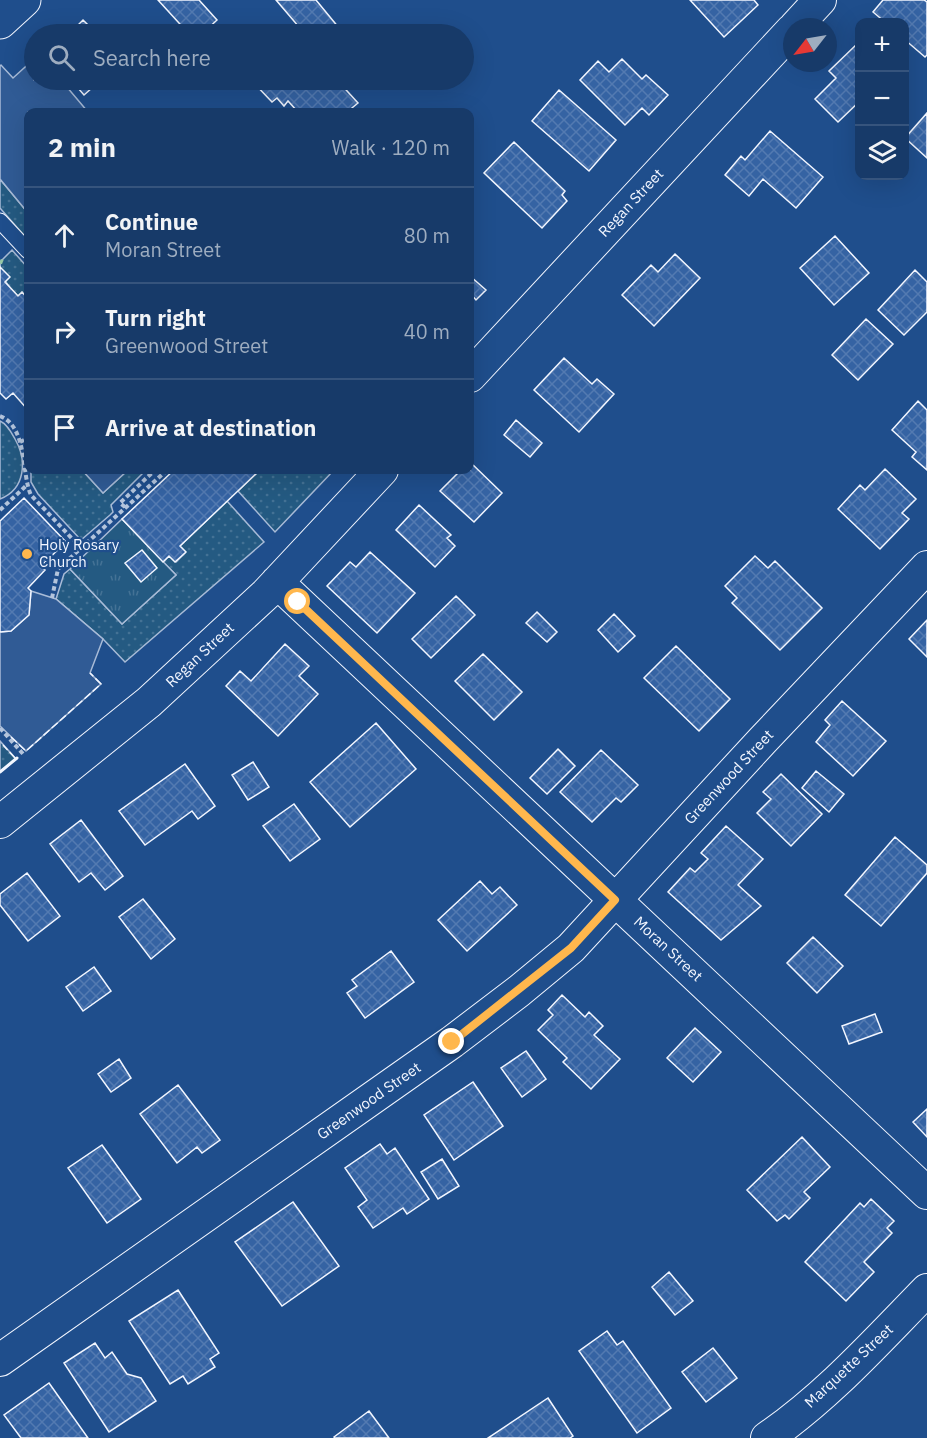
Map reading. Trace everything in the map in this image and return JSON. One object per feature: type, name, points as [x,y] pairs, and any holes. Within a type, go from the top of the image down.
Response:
[{"type":"street","points":[[0,22],[24,0]]},
{"type":"street","name":"Regan Street","points":[[803,18],[820,0]]},
{"type":"street","name":"Regan Street","points":[[474,372],[783,39]]},
{"type":"street","name":"Regan Street","points":[[0,822],[149,702],[277,582],[378,474]]},
{"type":"street","name":"Greenwood Street","points":[[0,1360],[452,1042],[571,948],[927,567]]},
{"type":"street","name":"Moran Street","points":[[277,582],[927,1193]]},
{"type":"street","name":"Marquette Street","points":[[767,1438],[864,1355],[927,1290]]},
{"type":"lane","points":[[0,221],[24,247]]},
{"type":"path","points":[[2,415],[20,442],[24,458]]},
{"type":"path","points":[[20,442],[24,440]]},
{"type":"path","points":[[26,474],[31,495],[80,547]]},
{"type":"path","points":[[125,507],[120,503],[151,474]]},
{"type":"path","points":[[52,598],[58,569],[162,474]]},
{"type":"path","points":[[0,510],[27,485]]},
{"type":"path","points":[[0,728],[24,755]]},
{"type":"green space","points":[[0,179],[24,208],[24,235],[0,208]]},
{"type":"green space","points":[[12,250],[24,264],[24,294],[22,292],[18,296],[8,285],[1,272],[0,262]]},
{"type":"green space","points":[[0,421],[7,426],[19,447],[22,473],[15,488],[0,499]]},
{"type":"green space","points":[[31,474],[86,474],[103,493],[124,474],[142,474],[111,505],[113,512],[81,540],[38,494],[31,482]]},
{"type":"green space","points":[[256,474],[330,474],[275,532],[238,491]]},
{"type":"green space","points":[[227,501],[264,542],[125,662],[103,639],[56,599],[64,574],[70,569],[122,624],[176,575],[163,562],[169,556],[176,562],[185,553],[180,546]]},
{"type":"green space","points":[[122,519],[176,575],[122,624],[70,569]]},
{"type":"green space","points":[[0,741],[16,759],[0,772]]},
{"type":"shaded area","points":[[1,65],[13,78],[24,68],[24,90],[69,90],[85,108],[24,108],[24,208],[0,179]]},
{"type":"shaded area","points":[[86,474],[124,474],[103,493]]},
{"type":"shaded area","points":[[31,591],[56,599],[103,639],[90,673],[101,684],[26,751],[0,726],[0,632],[11,631],[29,615]]},
{"type":"building","points":[[158,0],[199,0],[217,20],[213,24],[180,24]]},
{"type":"building","points":[[276,0],[316,0],[336,24],[296,24]]},
{"type":"building","points":[[690,0],[754,0],[758,5],[724,37]]},
{"type":"building","points":[[883,0],[924,0],[927,2],[927,55],[925,57],[909,43],[909,18],[880,18],[873,12]]},
{"type":"building","points":[[855,46],[855,106],[838,122],[815,99],[836,78],[830,72],[837,72],[837,63]]},
{"type":"building","points":[[622,59],[642,79],[646,75],[668,95],[649,115],[642,108],[625,125],[580,80],[598,61],[609,72]]},
{"type":"building","points":[[80,90],[90,90],[84,95]]},
{"type":"building","points":[[261,90],[346,90],[358,103],[352,108],[294,108],[288,101],[284,106],[277,98],[272,102]]},
{"type":"building","points":[[559,90],[616,140],[589,171],[532,121]]},
{"type":"building","points":[[927,113],[927,158],[909,142],[909,133]]},
{"type":"building","points":[[770,131],[823,177],[796,208],[763,179],[749,196],[725,175],[741,156],[745,160]]},
{"type":"building","points":[[514,142],[565,191],[562,195],[567,201],[542,228],[484,173]]},
{"type":"building","points":[[835,236],[869,273],[834,305],[800,268]]},
{"type":"building","points":[[675,254],[700,278],[654,326],[622,295],[651,265],[658,272]]},
{"type":"building","points":[[0,267],[10,277],[5,282],[18,296],[22,292],[24,294],[24,405],[13,393],[6,399],[0,393]]},
{"type":"building","points":[[915,270],[927,282],[927,312],[904,335],[878,310]]},
{"type":"building","points":[[474,280],[486,290],[476,300],[474,298]]},
{"type":"building","points":[[866,319],[893,344],[858,380],[832,355]]},
{"type":"building","points":[[564,358],[592,384],[597,379],[614,394],[579,432],[534,390]]},
{"type":"building","points":[[918,401],[927,410],[927,470],[912,457],[916,452],[892,430]]},
{"type":"building","points":[[516,420],[542,443],[530,457],[504,435]]},
{"type":"building","points":[[474,466],[502,493],[474,522],[440,491],[457,474],[474,474]]},
{"type":"building","points":[[885,469],[916,499],[902,513],[909,519],[880,549],[838,509],[860,485],[865,490]]},
{"type":"building","points":[[170,474],[256,474],[180,546],[186,552],[175,562],[169,556],[163,562],[122,519]]},
{"type":"building","name":"Holy Rosary Church","points":[[24,498],[66,542],[41,566],[45,570],[28,588],[31,591],[29,615],[11,631],[0,632],[0,521]]},
{"type":"building","points":[[419,505],[451,535],[447,538],[455,546],[435,567],[396,530]]},
{"type":"building","points":[[142,550],[157,568],[141,582],[125,563]]},
{"type":"building","points":[[370,552],[415,593],[377,633],[327,586],[350,562],[356,567]]},
{"type":"building","points":[[755,556],[768,568],[775,561],[822,608],[780,650],[732,603],[737,598],[725,586]]},
{"type":"building","points":[[456,596],[475,615],[431,658],[412,639]]},
{"type":"building","points":[[537,612],[557,632],[547,642],[526,623]]},
{"type":"building","points":[[614,614],[635,636],[618,652],[598,630]]},
{"type":"building","points":[[927,620],[927,657],[909,639]]},
{"type":"building","points":[[285,644],[309,666],[299,676],[318,694],[278,736],[226,686],[240,671],[251,681]]},
{"type":"building","points":[[676,646],[730,699],[699,731],[644,678]]},
{"type":"building","points":[[483,654],[522,692],[494,720],[455,681]]},
{"type":"building","points":[[842,701],[886,741],[853,776],[816,742],[830,725],[825,720]]},
{"type":"building","points":[[376,723],[416,769],[350,827],[310,782]]},
{"type":"building","points":[[558,749],[575,766],[547,794],[530,778]]},
{"type":"building","points":[[601,750],[638,785],[621,802],[616,798],[592,822],[560,792]]},
{"type":"building","points":[[253,762],[269,787],[248,800],[232,775]]},
{"type":"building","points":[[185,764],[215,806],[198,819],[192,811],[145,845],[119,811]]},
{"type":"building","points":[[816,771],[844,794],[829,812],[802,788]]},
{"type":"building","points":[[781,774],[822,814],[791,846],[757,813],[771,799],[763,792]]},
{"type":"building","points":[[294,804],[320,839],[290,861],[263,826]]},
{"type":"building","points":[[81,820],[123,876],[105,890],[91,873],[79,882],[50,844]]},
{"type":"building","points":[[726,826],[763,859],[738,885],[761,906],[721,940],[668,892],[690,868],[695,872],[708,859],[701,853]]},
{"type":"building","points":[[895,837],[927,865],[927,873],[881,926],[845,895]]},
{"type":"building","points":[[27,873],[60,916],[28,941],[0,905],[0,894]]},
{"type":"building","points":[[480,881],[492,894],[500,887],[517,905],[467,951],[438,920]]},
{"type":"building","points":[[143,899],[175,939],[151,959],[119,917]]},
{"type":"building","points":[[813,937],[843,966],[817,993],[787,963]]},
{"type":"building","points":[[391,951],[414,982],[365,1018],[347,993],[357,986],[352,980]]},
{"type":"building","points":[[94,967],[111,991],[83,1011],[66,987]]},
{"type":"building","points":[[562,995],[585,1017],[589,1012],[603,1026],[594,1035],[620,1059],[591,1089],[563,1062],[567,1058],[538,1030],[553,1015],[548,1010]]},
{"type":"building","points":[[875,1014],[882,1032],[849,1044],[842,1026]]},
{"type":"building","points":[[695,1028],[721,1052],[693,1082],[667,1058]]},
{"type":"building","points":[[526,1051],[546,1079],[522,1097],[501,1068]]},
{"type":"building","points":[[119,1059],[131,1078],[111,1092],[98,1074]]},
{"type":"building","points":[[473,1082],[503,1126],[454,1160],[424,1115]]},
{"type":"building","points":[[178,1085],[220,1140],[202,1153],[197,1147],[177,1163],[140,1114]]},
{"type":"building","points":[[927,1109],[927,1137],[913,1122]]},
{"type":"building","points":[[802,1137],[830,1167],[804,1192],[810,1198],[789,1219],[785,1215],[777,1221],[747,1190]]},
{"type":"building","points":[[380,1144],[387,1154],[395,1148],[429,1199],[407,1214],[403,1208],[373,1228],[358,1207],[367,1200],[345,1168]]},
{"type":"building","points":[[102,1145],[141,1199],[107,1223],[68,1168]]},
{"type":"building","points":[[442,1159],[459,1186],[438,1199],[421,1172]]},
{"type":"building","points":[[871,1199],[894,1221],[887,1228],[892,1233],[864,1262],[874,1272],[846,1301],[805,1262],[860,1203],[864,1207]]},
{"type":"building","points":[[293,1202],[339,1266],[282,1306],[235,1242]]},
{"type":"building","points":[[669,1272],[693,1301],[675,1315],[652,1287]]},
{"type":"building","points":[[178,1290],[219,1353],[210,1359],[215,1367],[188,1384],[183,1376],[170,1384],[129,1321]]},
{"type":"building","points":[[607,1331],[617,1345],[623,1341],[671,1408],[637,1433],[579,1351]]},
{"type":"building","points":[[95,1343],[105,1358],[112,1352],[127,1374],[141,1378],[156,1401],[109,1432],[64,1363]]},
{"type":"building","points":[[713,1348],[737,1378],[706,1402],[682,1372]]},
{"type":"building","points":[[49,1383],[88,1438],[21,1438],[4,1415]]},
{"type":"building","points":[[548,1398],[573,1436],[570,1438],[488,1438]]},
{"type":"building","points":[[369,1411],[389,1438],[334,1437]]},
{"type":"hedge","points":[[0,261],[5,263]]},
{"type":"fence","points":[[11,737],[26,751],[101,684],[90,673]]},
{"type":"fence","points":[[0,772],[16,759],[3,745]]},
{"type":"wall","points":[[0,772],[17,758]]},
{"type":"place","name":"Holy Rosary Church","points":[[27,554]]},
{"type":"route","points":[[298,602],[615,900],[571,948],[452,1042]]}]
